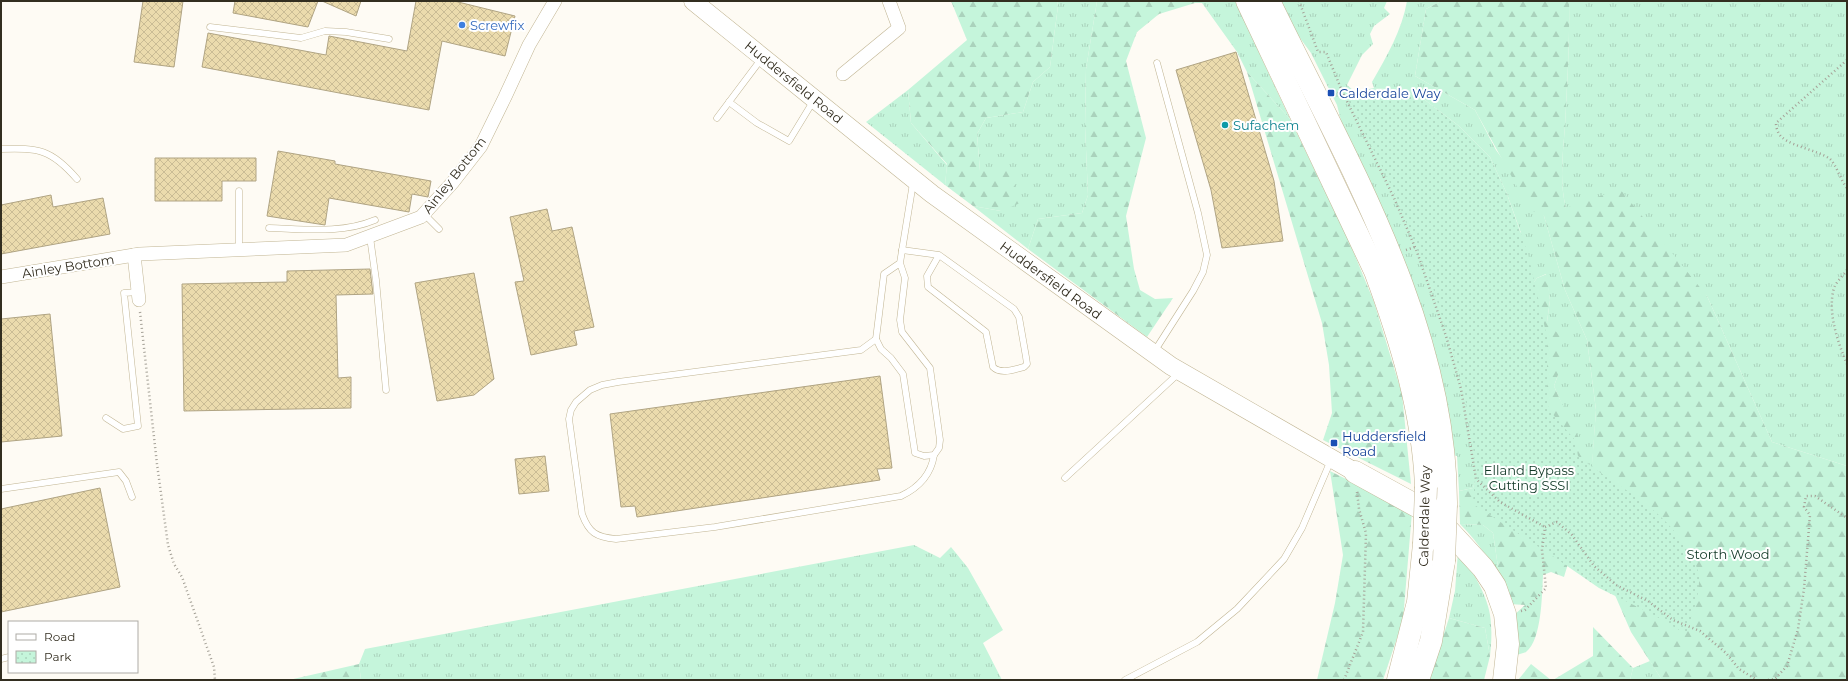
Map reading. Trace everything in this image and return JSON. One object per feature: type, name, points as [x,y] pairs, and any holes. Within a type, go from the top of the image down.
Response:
[{"type":"highway","name":"Calderdale Way","points":[[1247,1],[1377,277],[1410,379],[1421,429],[1426,487],[1424,544],[1418,602],[1398,680]]},
{"type":"highway","name":"Calderdale Way","points":[[1269,1],[1364,196],[1386,245],[1424,349],[1440,420],[1445,452],[1446,505],[1444,561],[1431,641],[1418,680]]},
{"type":"highway","points":[[1355,472],[1435,516],[1484,568],[1495,586],[1505,614],[1508,644],[1504,680]]},
{"type":"street","name":"Ainley Bottom","points":[[1,277],[134,255],[346,245],[422,217],[481,146],[529,45],[555,1]]},
{"type":"street","name":"Huddersfield Road","points":[[693,1],[932,194],[1153,354],[1180,372],[1355,472]]},
{"type":"street","points":[[843,74],[899,28],[889,1]]},
{"type":"street","points":[[134,255],[139,296]]},
{"type":"lane","points":[[210,26],[301,38],[325,31],[346,32],[389,39]]},
{"type":"lane","points":[[717,118],[763,56]]},
{"type":"lane","points":[[1153,354],[1193,291],[1203,272],[1207,255],[1198,213],[1157,62]]},
{"type":"lane","points":[[729,102],[757,123],[789,141],[815,99]]},
{"type":"lane","points":[[1,149],[26,148],[45,152],[63,163],[77,179]]},
{"type":"lane","points":[[876,339],[861,350],[618,382],[602,385],[590,390],[576,402],[569,419],[582,514],[586,526],[593,533],[603,538],[616,539],[716,527],[901,496],[915,489],[924,479],[933,464],[934,455],[939,448],[940,440],[930,368],[902,332],[900,320],[905,278],[900,263],[913,179]]},
{"type":"lane","points":[[239,191],[239,249]]},
{"type":"lane","points":[[424,214],[439,229]]},
{"type":"lane","points":[[269,228],[325,229],[350,227],[375,220]]},
{"type":"lane","points":[[350,227],[352,243]]},
{"type":"lane","points":[[370,237],[376,280],[386,390]]},
{"type":"lane","points":[[902,250],[939,255],[1014,310],[1019,317],[1027,364],[1024,367],[1002,371],[996,370],[993,367],[986,332],[928,287],[927,276],[939,255]]},
{"type":"lane","points":[[900,263],[884,274],[876,328],[876,339],[880,349],[891,358],[903,374],[916,453],[924,456],[934,455]]},
{"type":"lane","points":[[106,418],[124,429],[138,426],[124,293],[139,296]]},
{"type":"lane","points":[[1065,478],[1180,372]]},
{"type":"lane","points":[[1125,680],[1197,642],[1237,608],[1284,559],[1302,528],[1332,458]]},
{"type":"lane","points":[[1,489],[119,472],[126,482],[132,497]]},
{"type":"path","points":[[1847,60],[1776,123],[1778,133],[1786,141],[1830,159],[1841,181],[1847,188]]},
{"type":"path","points":[[1847,270],[1834,288],[1832,315],[1838,344],[1847,364]]},
{"type":"path","points":[[139,296],[157,464],[168,545],[174,564],[182,577],[212,659],[215,680]]},
{"type":"path","points":[[1344,680],[1363,632],[1366,533],[1359,509],[1355,472]]},
{"type":"path","points":[[1768,680],[1775,679],[1787,666],[1798,629],[1804,589],[1810,516],[1804,507],[1806,496],[1815,496],[1847,518]]},
{"type":"path","points":[[1505,614],[1525,610],[1546,588],[1542,550],[1544,527],[1557,522],[1572,535],[1594,566],[1616,585],[1648,601],[1673,620],[1700,631],[1726,653],[1739,669],[1757,680]]},
{"type":"green space","points":[[951,1],[1057,1],[1058,6],[1050,67],[1033,82],[1023,112],[986,118],[977,134],[980,171],[1010,171],[1020,203],[1001,211],[973,206],[945,185],[947,164],[911,123],[908,90],[967,40]]},
{"type":"green space","points":[[1057,1],[1097,1],[1086,69],[1085,126],[1088,195],[1082,213],[1038,219],[1028,249],[973,206],[1001,211],[980,171],[977,134],[986,118],[1023,112],[1033,82],[1050,67],[1058,6]]},
{"type":"green space","points":[[1097,1],[1195,1],[1195,3],[1159,14],[1137,32],[1126,61],[1146,138],[1126,216],[1134,269],[1140,290],[1155,299],[1173,298],[1147,337],[1028,249],[1038,219],[1082,213],[1088,195],[1085,126],[1086,69]]},
{"type":"green space","points":[[1195,1],[1235,1],[1290,119],[1247,72],[1237,52],[1202,3],[1195,3]]},
{"type":"green space","points":[[1277,1],[1387,1],[1384,8],[1390,14],[1374,26],[1370,34],[1373,44],[1362,55],[1347,85],[1521,233],[1507,194],[1490,157],[1459,126],[1421,97],[1398,90],[1374,88],[1372,82],[1398,33],[1407,1],[1441,1],[1426,9],[1415,76],[1475,110],[1496,150],[1544,216],[1565,290],[1587,340],[1596,410],[1590,496],[1563,407],[1554,386],[1558,375],[1547,322],[1550,300],[1546,274],[1537,278],[1525,294],[1468,338],[1479,468],[1473,488],[1459,491],[1457,456],[1452,455],[1345,137],[1337,105],[1311,53],[1294,30]]},
{"type":"green space","name":"Storth Wood","points":[[1441,1],[1569,1],[1568,64],[1562,167],[1566,208],[1620,189],[1707,296],[1772,442],[1847,466],[1847,680],[1662,680],[1631,632],[1595,549],[1572,550],[1564,577],[1551,572],[1543,575],[1540,616],[1535,637],[1531,646],[1526,652],[1517,655],[1512,617],[1525,605],[1509,604],[1498,567],[1493,533],[1483,525],[1460,524],[1459,491],[1473,488],[1525,294],[1537,278],[1547,274],[1550,300],[1547,322],[1563,339],[1558,375],[1554,386],[1583,447],[1590,473],[1590,490],[1596,410],[1587,340],[1565,290],[1544,216],[1530,210],[1475,110],[1415,76],[1426,9]]},
{"type":"green space","points":[[1569,1],[1847,1],[1847,466],[1772,442],[1707,296],[1566,208],[1562,167],[1568,64]]},
{"type":"green space","points":[[1247,72],[1290,119],[1349,241],[1374,302],[1402,394],[1411,484],[1323,440],[1332,413],[1329,365],[1322,323]]},
{"type":"green space","name":"Elland Bypass Cutting SSSI","points":[[1374,88],[1398,90],[1421,97],[1459,126],[1490,157],[1507,194],[1528,254],[1547,337],[1547,399],[1549,410],[1575,440],[1578,456],[1653,510],[1678,536],[1691,556],[1698,571],[1699,585],[1695,607],[1686,634],[1652,614],[1599,588],[1476,506],[1473,502],[1476,467],[1463,384],[1433,288],[1387,176],[1345,94]]},
{"type":"green space","points":[[908,90],[911,123],[947,165],[945,185],[866,122]]},
{"type":"green space","points":[[1330,471],[1412,512],[1403,620],[1383,680],[1317,680],[1335,603],[1343,555]]},
{"type":"green space","points":[[1460,524],[1483,525],[1493,533],[1498,567],[1505,589],[1474,539]]},
{"type":"green space","points":[[914,545],[940,558],[951,547],[968,568],[1003,630],[983,643],[1002,680],[361,680],[359,664],[365,649]]},
{"type":"green space","points":[[1458,552],[1475,577],[1485,596],[1490,615],[1490,656],[1485,628],[1449,618],[1455,591]]},
{"type":"green space","points":[[1449,618],[1485,628],[1490,656],[1484,680],[1429,680]]},
{"type":"green space","points":[[1593,627],[1633,668],[1630,680],[1553,680],[1593,656]]},
{"type":"green space","points":[[1650,661],[1662,680],[1630,680],[1633,668]]},
{"type":"green space","points":[[359,664],[361,680],[289,680]]},
{"type":"green space","points":[[1531,664],[1551,680],[1518,680]]},
{"type":"building","points":[[143,1],[183,1],[174,67],[134,62]]},
{"type":"building","points":[[235,1],[318,1],[308,27],[233,13]]},
{"type":"building","points":[[322,1],[361,1],[356,16]]},
{"type":"building","points":[[416,1],[454,1],[515,16],[505,56],[442,41],[429,110],[202,67],[208,33],[326,55],[329,36],[407,51]]},
{"type":"building","name":"Sufachem","points":[[1236,52],[1274,181],[1283,241],[1222,248],[1211,190],[1176,70]]},
{"type":"building","points":[[278,151],[335,161],[335,164],[431,181],[428,197],[412,194],[409,212],[329,198],[325,225],[267,216]]},
{"type":"building","points":[[155,158],[256,158],[256,181],[222,181],[222,201],[155,201]]},
{"type":"building","points":[[51,195],[53,207],[103,198],[110,234],[1,254],[1,205]]},
{"type":"building","points":[[547,209],[552,231],[572,227],[594,327],[574,331],[577,345],[531,355],[515,282],[524,281],[510,217]]},
{"type":"building","points":[[370,269],[373,294],[336,295],[338,378],[351,377],[351,408],[184,411],[182,284],[287,282],[287,271]]},
{"type":"building","points":[[474,273],[494,379],[474,395],[437,401],[415,283]]},
{"type":"building","points":[[50,314],[62,436],[1,442],[1,319]]},
{"type":"building","points":[[880,376],[892,468],[877,469],[880,480],[637,517],[635,506],[621,507],[610,414]]},
{"type":"building","points":[[545,456],[549,491],[519,494],[515,459]]},
{"type":"building","points":[[100,488],[120,587],[1,612],[1,509]]},
{"type":"place","name":"Screwfix","points":[[462,25]]},
{"type":"place","name":"Calderdale Way","points":[[1331,93]]},
{"type":"place","name":"Sufachem","points":[[1225,125]]},
{"type":"place","name":"Huddersfield Road","points":[[1334,443]]}]
